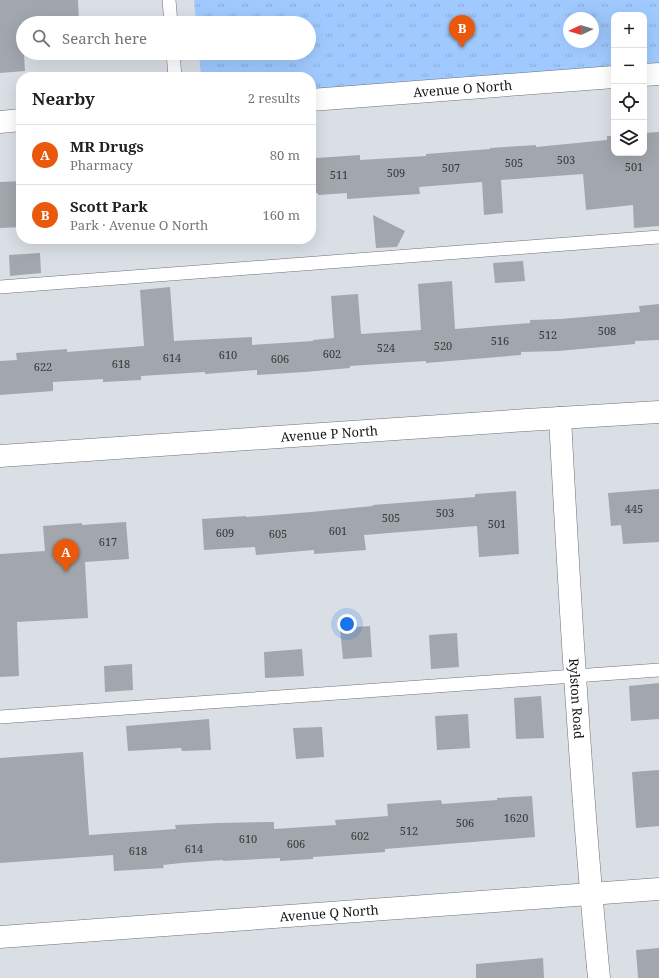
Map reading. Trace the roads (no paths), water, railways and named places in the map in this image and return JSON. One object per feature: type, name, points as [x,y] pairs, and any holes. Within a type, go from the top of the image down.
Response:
[{"type":"street","points":[[647,75],[659,74]]},
{"type":"street","name":"Avenue O North","points":[[316,100],[611,77]]},
{"type":"street","points":[[0,122],[16,120]]},
{"type":"street","name":"Avenue P North","points":[[0,456],[659,412]]},
{"type":"street","name":"Rylston Road","points":[[560,418],[574,676],[599,978]]},
{"type":"street","name":"Avenue Q North","points":[[0,937],[659,889]]},
{"type":"lane","points":[[169,0],[170,16]]},
{"type":"lane","points":[[174,60],[175,72]]},
{"type":"lane","points":[[0,286],[659,237]]},
{"type":"lane","points":[[0,716],[659,670]]},
{"type":"place","name":"Scott Park","points":[[462,48]]},
{"type":"place","name":"MR Drugs","points":[[66,572]]}]
